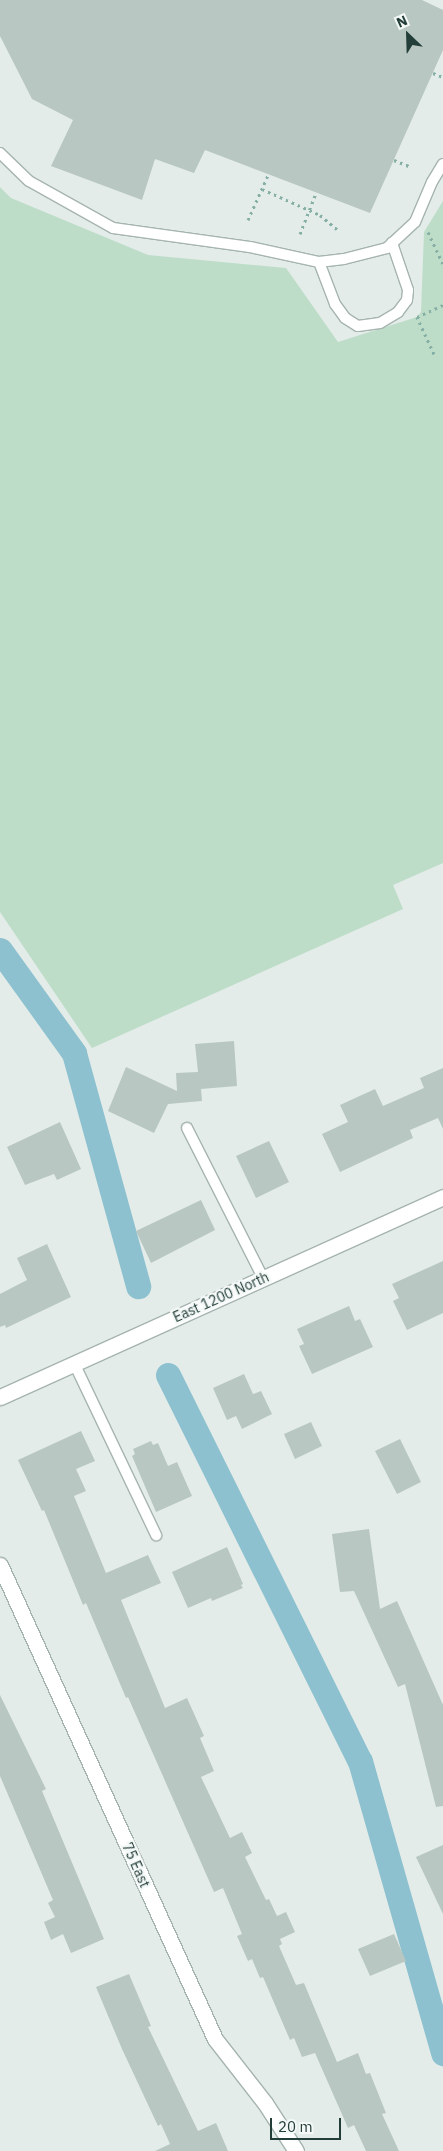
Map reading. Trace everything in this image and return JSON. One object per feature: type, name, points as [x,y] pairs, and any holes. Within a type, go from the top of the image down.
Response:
[{"type":"street","name":"East 1200 North","points":[[0,1397],[443,1197]]},
{"type":"street","name":"75 East","points":[[0,1565],[215,2039],[265,2103],[296,2151]]},
{"type":"lane","points":[[0,153],[29,181],[113,228],[250,247],[319,262],[344,259],[387,248],[415,222],[432,182],[443,164]]},
{"type":"lane","points":[[319,262],[335,304],[345,318],[358,326],[380,323],[398,312],[407,300],[408,290],[392,243]]},
{"type":"lane","points":[[187,1128],[263,1278]]},
{"type":"lane","points":[[74,1363],[156,1535]]},
{"type":"path","points":[[432,73],[443,77]]},
{"type":"path","points":[[394,160],[409,166]]},
{"type":"path","points":[[248,220],[268,174]]},
{"type":"path","points":[[262,189],[327,219],[340,232]]},
{"type":"path","points":[[300,234],[316,193]]},
{"type":"path","points":[[428,231],[443,264]]},
{"type":"path","points":[[434,354],[417,317],[443,305]]},
{"type":"green space","points":[[0,187],[11,198],[148,255],[286,268],[338,342],[417,317],[421,312],[424,232],[443,201],[443,863],[393,885],[403,909],[92,1048],[0,912]]},
{"type":"building","points":[[0,0],[422,0],[443,10],[443,50],[370,213],[205,150],[194,173],[155,159],[142,200],[51,166],[73,120],[32,99],[0,36]]},
{"type":"building","points":[[234,1041],[237,1086],[201,1089],[202,1101],[168,1104],[154,1133],[108,1111],[126,1067],[177,1091],[176,1073],[198,1072],[195,1044]]},
{"type":"building","points":[[443,1068],[443,1129],[438,1118],[410,1130],[413,1138],[340,1172],[322,1134],[348,1122],[340,1105],[375,1089],[383,1106],[424,1088],[420,1078]]},
{"type":"building","points":[[60,1122],[81,1169],[57,1180],[54,1174],[25,1185],[7,1147]]},
{"type":"building","points":[[269,1141],[289,1182],[256,1198],[236,1156]]},
{"type":"building","points":[[201,1200],[215,1230],[151,1263],[136,1231]]},
{"type":"building","points":[[47,1244],[71,1297],[6,1328],[5,1325],[0,1327],[0,1294],[27,1280],[17,1258]]},
{"type":"building","points":[[443,1261],[443,1313],[407,1330],[393,1301],[399,1298],[392,1284]]},
{"type":"building","points":[[349,1306],[355,1321],[360,1319],[373,1347],[312,1374],[299,1346],[304,1344],[297,1329]]},
{"type":"building","points":[[244,1374],[253,1394],[261,1391],[272,1414],[242,1429],[236,1416],[227,1420],[213,1388]]},
{"type":"building","points":[[311,1422],[322,1446],[295,1459],[284,1434]]},
{"type":"building","points":[[81,1431],[95,1461],[76,1469],[86,1491],[74,1496],[106,1573],[148,1555],[161,1583],[121,1600],[165,1708],[187,1698],[204,1736],[200,1738],[214,1771],[201,1777],[230,1838],[242,1832],[252,1853],[245,1857],[266,1900],[269,1899],[277,1916],[286,1912],[295,1932],[280,1939],[282,1944],[279,1946],[296,1985],[304,1983],[337,2062],[358,2053],[366,2074],[370,2073],[386,2113],[382,2114],[399,2151],[366,2151],[354,2125],[348,2128],[315,2053],[302,2057],[294,2038],[290,2040],[263,1977],[260,1978],[252,1959],[248,1961],[237,1936],[242,1934],[223,1888],[214,1892],[128,1697],[126,1698],[86,1603],[83,1605],[44,1510],[42,1511],[18,1460]]},
{"type":"building","points":[[400,1439],[421,1482],[397,1494],[375,1451]]},
{"type":"building","points":[[151,1441],[153,1445],[158,1443],[168,1466],[177,1462],[192,1496],[156,1512],[132,1456],[135,1454],[133,1449]]},
{"type":"building","points":[[369,1529],[380,1609],[397,1601],[443,1705],[443,1806],[436,1807],[405,1684],[398,1687],[354,1591],[340,1592],[332,1534]]},
{"type":"building","points":[[227,1547],[243,1588],[212,1601],[211,1598],[188,1608],[172,1572]]},
{"type":"building","points":[[0,1695],[46,1789],[42,1791],[104,1939],[71,1953],[63,1934],[51,1940],[44,1922],[55,1917],[48,1903],[53,1900],[0,1776]]},
{"type":"building","points":[[443,1845],[443,1914],[416,1857]]},
{"type":"building","points":[[394,1934],[406,1961],[370,1976],[358,1949]]},
{"type":"building","points":[[129,1974],[151,2026],[148,2027],[198,2131],[216,2123],[228,2151],[155,2151],[170,2144],[161,2124],[158,2126],[122,2049],[96,1987]]},
{"type":"waterway","points":[[0,950],[74,1053],[138,1286]]},
{"type":"waterway","points":[[168,1375],[360,1761],[443,2053]]}]
